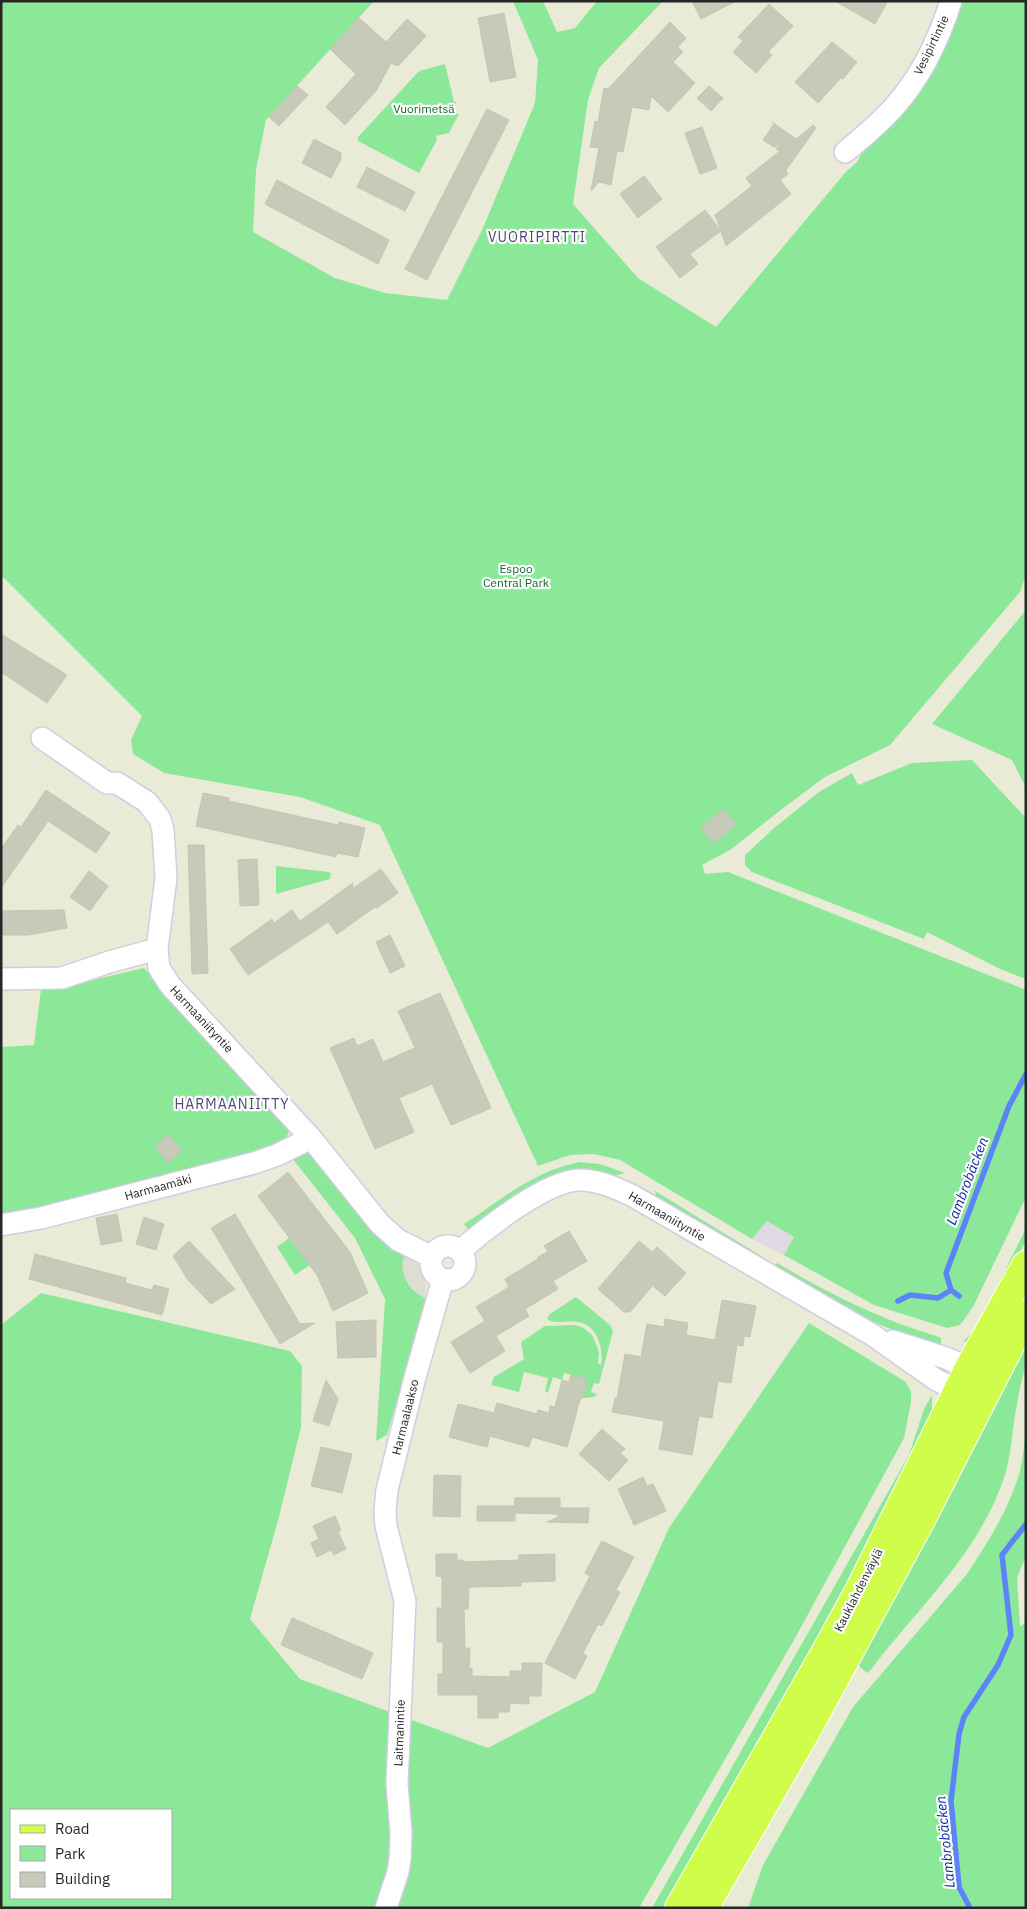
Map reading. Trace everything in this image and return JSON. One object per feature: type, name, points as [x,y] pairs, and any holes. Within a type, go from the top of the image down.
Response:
[{"type":"main road","name":"Kauklahdenväylä","points":[[678,1908],[842,1622],[963,1380],[1026,1265]]},
{"type":"main road","name":"Kauklahdenväylä","points":[[704,1908],[809,1726],[922,1518],[1026,1314]]},
{"type":"street","name":"Vesipirtintie","points":[[845,152],[876,126],[895,105],[919,72],[936,40],[950,1]]},
{"type":"street","name":"Harmaaniityntie","points":[[42,738],[107,783],[117,783],[147,802],[160,819],[163,830],[166,878],[157,949],[159,968],[170,985],[311,1138],[380,1224],[398,1240],[432,1257]]},
{"type":"street","points":[[1,979],[62,978],[108,962],[157,949]]},
{"type":"street","name":"Harmaamäki","points":[[1,1225],[41,1218],[254,1163],[277,1155],[311,1138]]},
{"type":"street","name":"Harmaaniityntie","points":[[460,1251],[504,1215],[559,1184],[580,1180],[605,1183],[633,1196],[871,1334],[946,1358],[963,1380]]},
{"type":"street","points":[[446,1245],[457,1248],[460,1251],[463,1253],[465,1262],[463,1272],[455,1278],[439,1278],[432,1269],[432,1257],[438,1249],[446,1245]]},
{"type":"street","name":"Harmaalaakso","points":[[394,1556],[386,1526],[387,1490],[414,1381],[443,1279]]},
{"type":"street","points":[[963,1380],[986,1392]]},
{"type":"street","name":"Laitmanintie","points":[[386,1908],[398,1872],[401,1833],[397,1784],[405,1601],[394,1556]]},
{"type":"shaded area","points":[[767,1221],[794,1237],[784,1255],[752,1239]]},
{"type":"shaded area","points":[[406,1254],[422,1268],[426,1284],[425,1298],[417,1293],[407,1282],[402,1263]]},
{"type":"green space","name":"Espoo Central Park","points":[[1,1],[374,1],[266,120],[256,170],[253,232],[335,278],[385,293],[447,300],[483,228],[535,103],[538,60],[513,1],[543,1],[557,32],[575,28],[597,1],[663,1],[599,68],[588,100],[573,204],[638,278],[716,327],[845,173],[857,162],[957,1],[1026,1],[1026,575],[1020,592],[890,745],[825,777],[730,850],[702,865],[705,874],[728,872],[1026,990],[1026,1197],[973,1307],[960,1325],[947,1328],[874,1305],[784,1255],[794,1237],[767,1221],[752,1239],[620,1160],[594,1154],[570,1155],[538,1166],[380,825],[300,797],[164,773],[133,754],[131,740],[142,716],[1,575]]},
{"type":"green space","name":"Vuorimetsä","points":[[445,64],[454,102],[456,102],[454,112],[459,114],[449,133],[436,136],[437,140],[419,173],[358,141],[358,137],[419,71]]},
{"type":"green space","points":[[1026,610],[1026,788],[1012,760],[932,724]]},
{"type":"green space","points":[[972,760],[1026,818],[1026,979],[1000,969],[927,932],[924,939],[752,872],[745,865],[745,855],[774,828],[819,792],[852,773],[858,785],[912,763]]},
{"type":"green space","points":[[276,866],[329,872],[331,874],[330,879],[276,894]]},
{"type":"green space","points":[[144,968],[283,1120],[289,1133],[282,1145],[1,1220],[1,1047],[34,1045],[41,989],[63,987]]},
{"type":"green space","points":[[298,1153],[308,1153],[317,1158],[406,1254],[404,1268],[406,1280],[418,1294],[425,1298],[387,1435],[376,1441],[385,1299],[355,1238],[292,1158]]},
{"type":"green space","points":[[580,1162],[600,1164],[625,1173],[613,1176],[586,1170],[567,1172],[544,1180],[468,1229],[464,1224],[533,1179],[564,1166]]},
{"type":"green space","points":[[655,1191],[763,1257],[760,1262],[657,1200]]},
{"type":"green space","points":[[1026,1228],[1026,1240],[979,1331],[969,1341],[963,1342],[978,1326]]},
{"type":"green space","points":[[289,1238],[310,1265],[295,1275],[277,1247]]},
{"type":"green space","points":[[777,1263],[815,1285],[854,1304],[894,1322],[941,1338],[941,1345],[908,1336],[854,1314],[771,1270]]},
{"type":"green space","points":[[41,1293],[290,1351],[302,1366],[301,1427],[279,1517],[250,1619],[300,1679],[488,1748],[595,1692],[669,1528],[809,1323],[906,1382],[911,1392],[911,1402],[904,1438],[794,1640],[639,1908],[1,1908],[1,1325]]},
{"type":"green space","points":[[576,1297],[610,1325],[613,1331],[599,1384],[594,1383],[591,1392],[597,1394],[594,1397],[583,1398],[587,1379],[564,1373],[562,1380],[553,1377],[548,1393],[545,1391],[548,1378],[524,1372],[519,1392],[491,1385],[494,1377],[524,1359],[521,1342],[545,1326],[576,1325],[584,1328],[592,1335],[599,1352],[598,1363],[601,1365],[602,1358],[598,1338],[590,1328],[578,1322],[554,1322],[547,1319],[550,1314]]},
{"type":"green space","points":[[1026,1340],[1026,1364],[1015,1413],[1009,1457],[1005,1475],[994,1503],[964,1555],[867,1673],[857,1664],[965,1466]]},
{"type":"green space","points":[[932,1395],[932,1418],[815,1649],[666,1908],[652,1908],[909,1455],[924,1409]]},
{"type":"green space","points":[[1026,1432],[1026,1556],[1017,1578],[1020,1626],[1026,1623],[1026,1908],[748,1908],[763,1865],[853,1707],[967,1574],[990,1537],[1016,1485]]},
{"type":"building","points":[[692,1],[736,1],[701,19]]},
{"type":"building","points":[[835,1],[888,1],[875,24]]},
{"type":"building","points":[[769,4],[793,26],[768,52],[772,55],[756,73],[733,52],[743,41],[738,37]]},
{"type":"building","points":[[504,13],[516,77],[490,82],[478,18]]},
{"type":"building","points":[[359,18],[386,42],[407,19],[426,36],[398,66],[391,63],[376,91],[345,125],[326,107],[356,74],[330,49]]},
{"type":"building","points":[[670,22],[686,38],[678,47],[683,52],[673,62],[695,83],[668,112],[651,96],[649,110],[632,107],[623,152],[617,151],[611,185],[599,182],[591,191],[599,148],[590,147],[595,121],[598,122],[604,88],[608,89]]},
{"type":"building","points":[[832,42],[857,62],[843,79],[841,78],[818,103],[795,82]]},
{"type":"building","points":[[297,86],[308,95],[279,126],[269,117]]},
{"type":"building","points":[[709,86],[723,98],[711,111],[697,98]]},
{"type":"building","points":[[487,109],[509,120],[427,280],[405,269]]},
{"type":"building","points":[[772,122],[796,139],[813,125],[816,128],[786,170],[788,174],[780,180],[791,194],[726,246],[715,215],[752,186],[746,178],[780,151],[776,149],[782,144],[774,147],[763,140],[774,124]]},
{"type":"building","points":[[702,127],[717,168],[700,174],[685,133]]},
{"type":"building","points":[[314,139],[341,153],[341,159],[331,178],[302,163]]},
{"type":"building","points":[[367,167],[415,192],[405,211],[357,187]]},
{"type":"building","points":[[644,176],[662,199],[638,218],[620,194]]},
{"type":"building","points":[[277,180],[389,240],[378,264],[265,204]]},
{"type":"building","points":[[705,210],[721,231],[690,254],[698,264],[680,278],[656,247]]},
{"type":"building","points":[[1,634],[67,675],[47,703],[1,672]]},
{"type":"building","points":[[46,790],[110,833],[96,853],[48,821],[1,888],[1,849],[18,825],[21,827]]},
{"type":"building","points":[[203,793],[229,798],[229,801],[338,825],[339,822],[365,828],[358,857],[337,853],[336,857],[196,826]]},
{"type":"building","points":[[723,809],[736,825],[713,843],[701,828]]},
{"type":"building","points":[[188,845],[204,845],[208,973],[192,974]]},
{"type":"building","points":[[257,859],[259,905],[240,906],[238,860]]},
{"type":"building","points":[[381,869],[398,893],[337,934],[328,922],[248,975],[230,949],[272,919],[274,923],[292,910],[300,921],[353,883],[352,889]]},
{"type":"building","points":[[89,871],[108,886],[90,911],[70,897]]},
{"type":"building","points":[[64,910],[67,928],[28,935],[1,935],[1,911]]},
{"type":"building","points":[[390,935],[405,966],[390,973],[376,942]]},
{"type":"building","points":[[440,993],[491,1108],[451,1125],[432,1084],[399,1098],[414,1132],[375,1149],[330,1048],[354,1038],[357,1046],[373,1039],[383,1062],[415,1048],[398,1011]]},
{"type":"building","points":[[169,1134],[182,1151],[168,1163],[155,1146]]},
{"type":"building","points":[[288,1172],[350,1252],[368,1293],[333,1311],[317,1275],[258,1196]]},
{"type":"building","points":[[117,1214],[122,1241],[101,1245],[96,1218]]},
{"type":"building","points":[[235,1214],[300,1324],[315,1323],[280,1344],[211,1228]]},
{"type":"building","points":[[144,1217],[164,1224],[156,1250],[136,1244]]},
{"type":"building","points":[[569,1231],[587,1261],[553,1281],[558,1289],[525,1309],[529,1316],[496,1336],[505,1351],[470,1373],[451,1342],[485,1321],[476,1307],[509,1287],[505,1279],[538,1259],[548,1251],[544,1246]]},
{"type":"building","points":[[189,1241],[235,1289],[211,1304],[188,1280],[173,1256]]},
{"type":"building","points":[[639,1241],[652,1252],[657,1247],[686,1273],[665,1296],[654,1287],[655,1283],[630,1312],[624,1312],[598,1289]]},
{"type":"building","points":[[35,1254],[126,1278],[125,1283],[152,1290],[154,1285],[169,1289],[162,1315],[29,1279]]},
{"type":"building","points":[[722,1300],[756,1306],[750,1337],[744,1336],[743,1346],[737,1345],[731,1383],[718,1381],[712,1418],[699,1416],[692,1455],[659,1449],[664,1421],[612,1412],[615,1398],[617,1399],[625,1354],[641,1357],[647,1324],[664,1327],[665,1319],[688,1323],[686,1335],[715,1340]]},
{"type":"building","points":[[376,1320],[376,1357],[338,1358],[336,1322]]},
{"type":"building","points":[[571,1375],[587,1379],[583,1398],[581,1398],[578,1406],[576,1405],[578,1407],[567,1447],[532,1437],[529,1447],[490,1436],[487,1447],[449,1437],[458,1404],[494,1413],[497,1403],[537,1414],[538,1410],[549,1413],[550,1406],[555,1407],[562,1380],[569,1382]]},
{"type":"building","points":[[326,1380],[338,1399],[329,1426],[313,1421]]},
{"type":"building","points":[[602,1429],[625,1449],[620,1453],[628,1460],[609,1481],[579,1454]]},
{"type":"building","points":[[321,1447],[352,1454],[342,1493],[311,1486]]},
{"type":"building","points":[[434,1475],[461,1476],[460,1517],[433,1516]]},
{"type":"building","points":[[643,1477],[647,1486],[653,1484],[666,1511],[634,1525],[618,1489]]},
{"type":"building","points":[[515,1498],[560,1498],[560,1508],[589,1508],[588,1523],[547,1522],[558,1517],[558,1514],[515,1513],[515,1521],[477,1521],[477,1506],[514,1506]]},
{"type":"building","points":[[335,1516],[341,1530],[338,1532],[346,1549],[334,1555],[331,1550],[317,1557],[311,1543],[319,1539],[313,1526]]},
{"type":"building","points":[[602,1541],[634,1557],[616,1590],[620,1592],[602,1626],[598,1624],[583,1653],[587,1656],[575,1679],[545,1663],[590,1576],[585,1573]]},
{"type":"building","points":[[436,1554],[457,1554],[457,1560],[463,1560],[463,1562],[519,1560],[519,1555],[555,1554],[555,1581],[521,1582],[521,1586],[469,1587],[468,1609],[464,1609],[465,1648],[470,1648],[469,1668],[472,1668],[472,1676],[510,1677],[510,1671],[522,1671],[522,1663],[542,1663],[541,1696],[529,1696],[529,1704],[510,1703],[509,1712],[498,1712],[498,1718],[478,1718],[478,1695],[438,1695],[438,1674],[443,1674],[443,1642],[437,1642],[437,1608],[442,1608],[442,1577],[436,1576]]},
{"type":"building","points":[[292,1618],[373,1653],[362,1679],[281,1645]]},
{"type":"waterway","name":"Lambrobäcken","points":[[959,1296],[951,1290],[946,1273],[1009,1106],[1026,1074]]},
{"type":"waterway","points":[[898,1301],[910,1295],[938,1298],[951,1290]]},
{"type":"waterway","name":"Lambrobäcken","points":[[970,1908],[959,1887],[951,1801],[959,1734],[964,1717],[998,1665],[1011,1635],[1002,1555],[1026,1524]]},
{"type":"district","name":"VUORIPIRTTI","points":[[537,237]]},
{"type":"district","name":"HARMAANIITTY","points":[[232,1104]]}]
